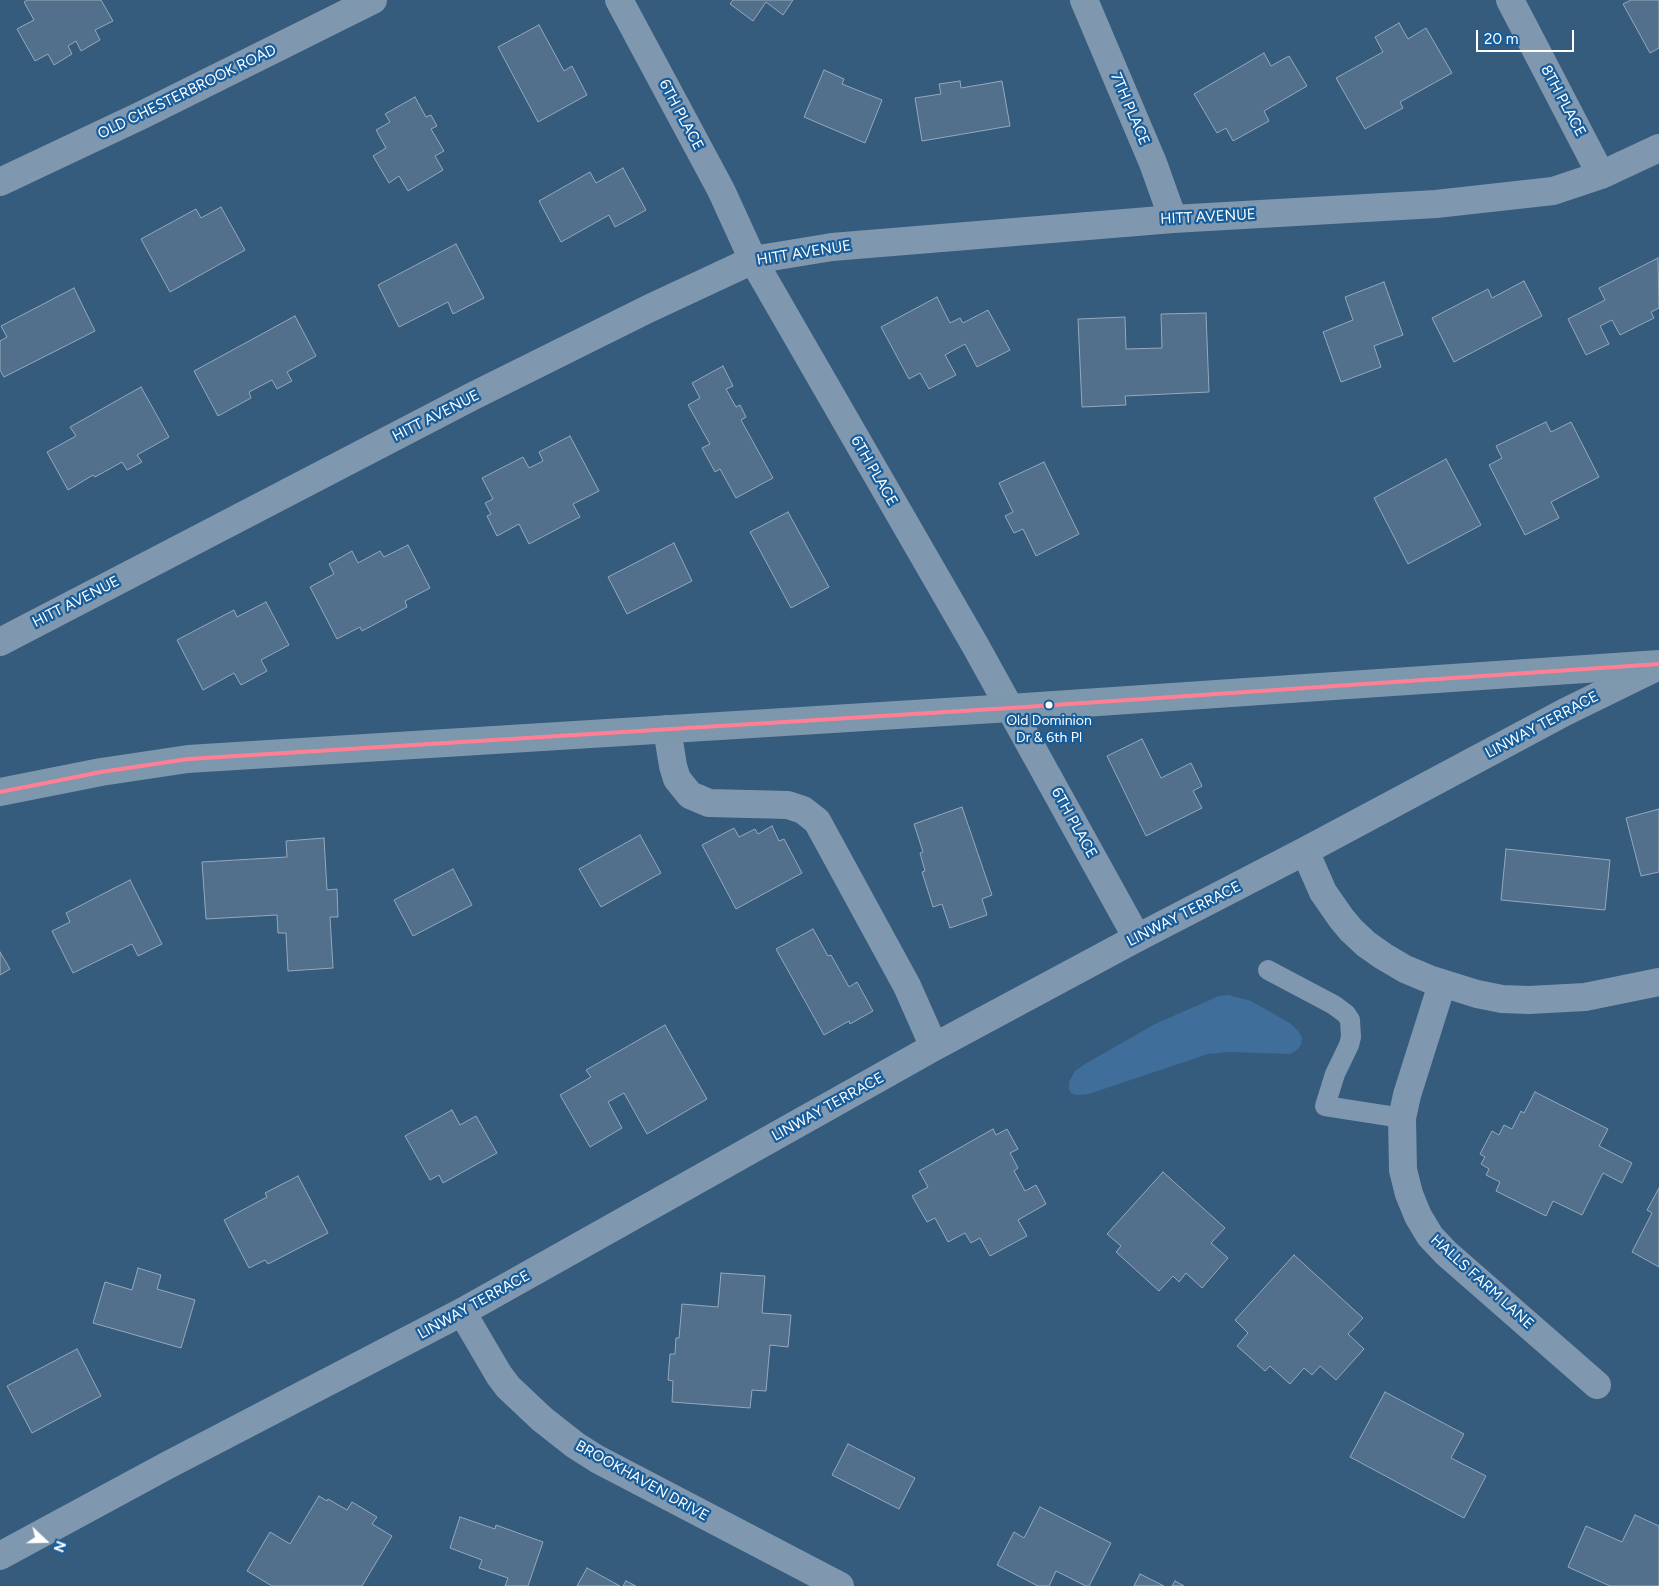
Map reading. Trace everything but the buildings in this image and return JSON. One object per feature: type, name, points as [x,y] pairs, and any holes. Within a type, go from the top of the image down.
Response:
[{"type":"main road","points":[[0,792],[101,772],[188,759],[667,730],[1659,665]]},
{"type":"street","name":"OLD CHESTERBROOK ROAD","points":[[0,182],[142,115],[373,0]]},
{"type":"street","name":"6TH PLACE","points":[[619,0],[721,190],[753,260],[976,645],[1137,938]]},
{"type":"street","name":"7TH PLACE","points":[[1084,0],[1153,163],[1173,219]]},
{"type":"street","name":"8TH PLACE","points":[[1510,0],[1602,176]]},
{"type":"street","name":"HITT AVENUE","points":[[0,642],[473,396],[648,309],[753,260],[832,247],[1173,219],[1436,204],[1553,190],[1602,176],[1659,148]]},
{"type":"street","name":"LINWAY TERRACE","points":[[0,1556],[168,1465],[462,1312],[934,1048],[1137,938],[1305,852],[1565,712],[1659,665]]},
{"type":"street","points":[[667,730],[673,766],[678,779],[690,794],[709,803],[788,805],[803,810],[816,821],[907,986],[934,1048]]},
{"type":"street","points":[[1305,852],[1323,892],[1351,930],[1383,956],[1405,969],[1442,984],[1477,994],[1529,1000],[1585,997],[1659,982]]},
{"type":"street","name":"HALLS FARM LANE","points":[[1442,984],[1407,1095],[1402,1118],[1403,1170],[1418,1216],[1430,1236],[1446,1253],[1597,1385]]},
{"type":"street","name":"BROOKHAVEN DRIVE","points":[[462,1312],[508,1388],[542,1419],[575,1445],[597,1459],[840,1586]]},
{"type":"lane","points":[[1268,970],[1334,1005],[1346,1014],[1350,1020],[1351,1036],[1349,1045],[1335,1074],[1325,1106],[1402,1118]]},
{"type":"water","points":[[1228,995],[1251,1001],[1290,1023],[1302,1038],[1301,1045],[1290,1054],[1230,1052],[1208,1054],[1089,1094],[1077,1095],[1069,1090],[1069,1082],[1075,1071],[1085,1064],[1155,1024],[1219,996]]},
{"type":"transit line","points":[[0,792],[101,772],[188,759],[1010,708],[1659,664]]},
{"type":"place","name":"Old Dominion Dr & 6th Pl","points":[[1049,705]]}]
